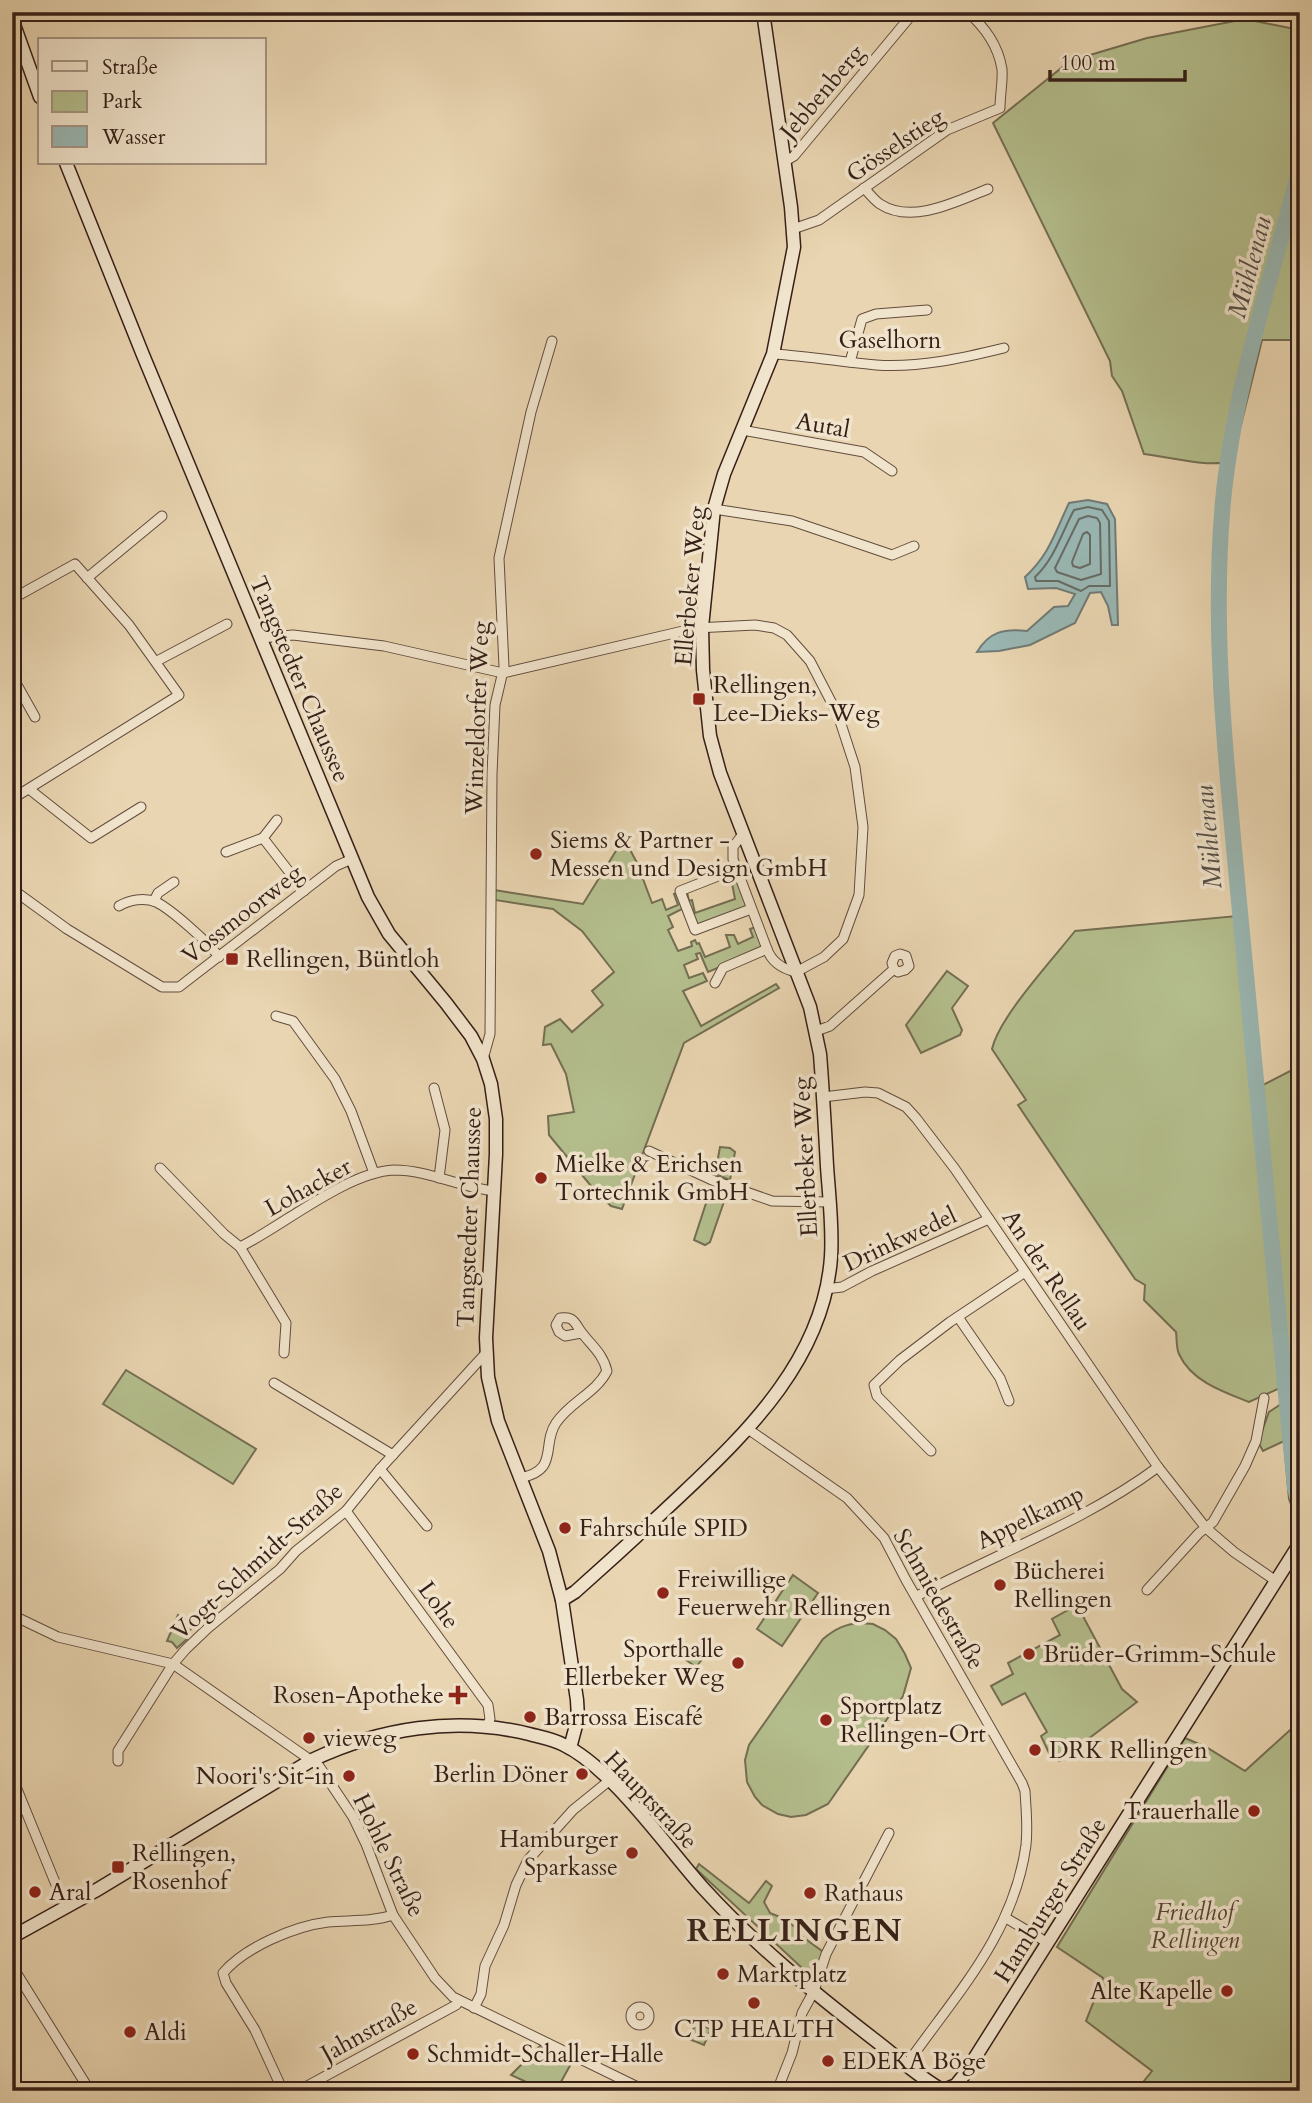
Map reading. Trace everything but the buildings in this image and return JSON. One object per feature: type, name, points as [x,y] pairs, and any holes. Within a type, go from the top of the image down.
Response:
[{"type":"main road","name":"Ellerbeker Weg","points":[[562,1600],[575,1592],[628,1544],[748,1429],[775,1395],[799,1359],[811,1333],[831,1259],[830,1202],[817,1031],[720,773],[710,736],[703,670],[702,627],[715,509],[724,474],[773,354],[792,265],[793,229],[762,12]]},
{"type":"main road","points":[[12,19],[38,91]]},
{"type":"main road","name":"Tangstedter Chaussee","points":[[66,164],[136,339],[368,897],[389,934],[459,1019],[483,1059],[495,1101],[495,1191],[486,1353],[493,1401],[519,1478],[549,1551],[562,1600],[578,1718],[570,1748]]},
{"type":"main road","name":"Hamburger Straße","points":[[943,2090],[950,2089],[961,2080],[1300,1543]]},
{"type":"main road","name":"Hauptstraße","points":[[12,1937],[312,1760],[343,1745],[390,1732],[436,1726],[487,1726],[556,1741],[570,1748],[610,1780],[724,1911],[814,1991],[943,2090]]},
{"type":"street","name":"Jebbenberg","points":[[783,162],[794,156],[914,12]]},
{"type":"street","name":"Gösselstieg","points":[[793,229],[819,220],[947,130],[1000,108],[1002,70],[995,46],[983,25],[968,12]]},
{"type":"street","points":[[864,188],[880,204],[898,211],[919,212],[988,189]]},
{"type":"street","points":[[850,362],[862,319],[876,314],[927,310]]},
{"type":"street","name":"Winzeldorfer Weg","points":[[483,1059],[490,1034],[492,761],[495,705],[503,673],[499,558],[531,412],[552,341]]},
{"type":"street","name":"Gaselhorn","points":[[773,354],[907,365],[958,360],[1004,348]]},
{"type":"street","name":"Autal","points":[[743,430],[864,452],[892,471]]},
{"type":"street","points":[[715,509],[792,521],[892,555],[914,546]]},
{"type":"street","points":[[87,578],[162,516]]},
{"type":"street","points":[[12,599],[75,564],[129,625],[179,695],[12,799]]},
{"type":"street","points":[[157,661],[227,624]]},
{"type":"street","points":[[261,638],[293,635],[384,646],[503,673],[702,627],[755,625],[774,628],[787,635],[810,661],[828,692],[855,767],[862,808],[862,879],[855,911],[843,939],[835,948],[796,972],[772,960],[751,909],[732,853],[743,834]]},
{"type":"street","points":[[12,676],[35,717]]},
{"type":"street","points":[[29,789],[90,838],[141,807]]},
{"type":"street","points":[[226,852],[263,838],[277,820]]},
{"type":"street","points":[[263,838],[304,891]]},
{"type":"street","name":"Vossmoorweg","points":[[12,889],[67,929],[162,987],[178,987],[336,866],[352,859]]},
{"type":"street","points":[[736,869],[680,891],[695,930],[751,909]]},
{"type":"street","points":[[154,901],[159,893],[173,882]]},
{"type":"street","points":[[119,906],[128,900],[154,901],[212,946],[219,957]]},
{"type":"street","points":[[715,984],[723,968],[767,949]]},
{"type":"street","points":[[817,1031],[830,1026],[894,969]]},
{"type":"street","points":[[276,1016],[293,1021],[335,1079],[351,1111],[374,1173]]},
{"type":"street","points":[[434,1088],[445,1130],[439,1178]]},
{"type":"street","name":"An der Rellau","points":[[823,1097],[878,1093],[906,1108],[932,1137],[1158,1467],[1206,1528],[1234,1552],[1276,1581]]},
{"type":"street","points":[[649,1151],[725,1185],[772,1201],[830,1202]]},
{"type":"street","points":[[160,1168],[240,1247],[251,1270],[286,1323],[284,1353]]},
{"type":"street","name":"Lohacker","points":[[240,1247],[343,1186],[374,1173],[394,1170],[414,1172],[471,1188],[495,1191]]},
{"type":"street","name":"Drinkwedel","points":[[825,1289],[842,1287],[989,1219]]},
{"type":"street","points":[[931,1451],[877,1396],[874,1385],[900,1360],[1025,1272]]},
{"type":"street","points":[[958,1317],[1000,1378],[1009,1401]]},
{"type":"street","points":[[519,1478],[533,1474],[542,1467],[549,1456],[555,1423],[602,1381],[607,1371],[605,1361],[581,1333]]},
{"type":"street","name":"Vogt-Schmidt-Straße","points":[[118,1761],[118,1751],[173,1664],[208,1628],[346,1511],[380,1469],[486,1353]]},
{"type":"street","points":[[274,1383],[393,1455]]},
{"type":"street","points":[[1147,1590],[1213,1522],[1256,1441],[1264,1398]]},
{"type":"street","name":"Schmiedestraße","points":[[748,1429],[847,1498],[884,1538],[1022,1783],[1026,1845],[1006,1918],[959,1995],[907,2064]]},
{"type":"street","name":"Appelkamp","points":[[917,1596],[1100,1504],[1158,1467]]},
{"type":"street","points":[[380,1469],[427,1526]]},
{"type":"street","name":"Lohe","points":[[346,1511],[488,1705],[490,1719],[487,1726]]},
{"type":"street","points":[[12,1615],[58,1637],[173,1664]]},
{"type":"street","name":"Hohle Straße","points":[[173,1664],[324,1771],[353,1817],[393,1914],[435,1978],[458,2001],[646,2091]]},
{"type":"street","points":[[12,1777],[59,1892],[68,1906]]},
{"type":"street","points":[[474,2008],[481,1994],[485,1966],[504,1925],[516,1885],[528,1860],[573,1810],[610,1780]]},
{"type":"street","points":[[777,2091],[796,2039],[802,2013],[814,1991],[826,1954],[889,1833]]},
{"type":"street","points":[[283,2091],[255,2030],[226,1983],[223,1973],[253,1950],[298,1928],[393,1914]]},
{"type":"street","points":[[1006,1918],[1048,1943]]},
{"type":"street","points":[[12,1966],[90,2091]]},
{"type":"street","name":"Jahnstraße","points":[[298,2091],[456,2005],[458,2001]]},
{"type":"green space","points":[[1245,19],[1300,30],[1300,340],[1262,340],[1232,461],[1200,463],[1144,454],[1122,391],[1112,376],[1110,361],[993,123],[1070,61],[1147,38]]},
{"type":"green space","points":[[624,838],[652,903],[662,899],[666,910],[678,905],[674,894],[678,893],[684,908],[668,916],[673,927],[668,930],[678,951],[692,946],[691,942],[695,940],[705,957],[730,947],[726,935],[734,935],[738,944],[753,937],[750,929],[755,927],[762,945],[759,951],[708,972],[700,953],[696,954],[698,959],[684,965],[689,978],[703,973],[707,981],[683,991],[701,1026],[776,984],[779,988],[684,1043],[622,1209],[611,1206],[596,1192],[549,1135],[548,1116],[574,1112],[566,1074],[551,1044],[543,1045],[545,1027],[560,1019],[572,1032],[603,1005],[592,991],[614,972],[582,931],[553,909],[495,900],[494,890],[583,904]]},
{"type":"green space","points":[[730,873],[736,876],[747,904],[696,926],[684,894],[687,892],[689,901],[692,900],[695,913],[735,899]]},
{"type":"green space","points":[[1237,916],[1268,1264],[1275,1263],[1259,1087],[1300,1066],[1300,1517],[1297,1520],[1289,1499],[1284,1441],[1263,1451],[1258,1442],[1269,1412],[1281,1404],[1280,1388],[1249,1402],[1209,1384],[1184,1363],[1178,1352],[1176,1332],[1144,1300],[1145,1285],[1135,1279],[1018,1105],[1026,1100],[992,1049],[1016,1005],[1075,931]]},
{"type":"green space","points":[[947,971],[968,986],[952,1008],[962,1030],[960,1035],[921,1053],[906,1025]]},
{"type":"green space","points":[[720,1147],[730,1148],[735,1152],[730,1180],[715,1174]]},
{"type":"green space","points":[[712,1185],[728,1190],[710,1242],[705,1245],[694,1240]]},
{"type":"green space","points":[[126,1370],[256,1449],[233,1484],[103,1404]]},
{"type":"green space","points":[[793,1575],[818,1593],[782,1646],[757,1629]]},
{"type":"green space","points":[[1077,1605],[1122,1689],[1137,1702],[1059,1761],[1050,1755],[1041,1736],[1047,1732],[1025,1693],[1002,1705],[991,1686],[1013,1674],[1008,1663],[1060,1635],[1052,1619]]},
{"type":"green space","points":[[178,1615],[195,1625],[185,1635],[187,1639],[177,1648],[167,1641]]},
{"type":"green space","name":"Sportplatz Rellingen-Ort","points":[[860,1623],[873,1624],[885,1630],[896,1639],[905,1654],[911,1668],[903,1696],[828,1804],[806,1815],[791,1817],[778,1814],[762,1805],[747,1782],[745,1760],[749,1745],[823,1639],[840,1628]]},
{"type":"green space","points":[[690,1647],[704,1657],[696,1667],[682,1657]]},
{"type":"green space","name":"Friedhof Rellingen","points":[[1300,1721],[1300,2091],[1136,2091],[1152,2071],[1086,2021],[1103,1978],[1057,1947],[1185,1738],[1206,1747],[1245,1771]]},
{"type":"green space","points":[[699,1864],[749,1903],[766,1881],[772,1886],[764,1902],[770,1913],[799,1930],[800,1935],[826,1954],[817,1982],[696,1869]]},
{"type":"green space","points":[[696,2023],[711,2029],[704,2045],[689,2039]]},
{"type":"green space","points":[[540,2046],[572,2062],[556,2091],[546,2091],[511,2075]]},
{"type":"water","points":[[1088,500],[1107,504],[1115,519],[1118,625],[1112,625],[1108,606],[1101,592],[1090,593],[1075,623],[1030,645],[977,652],[992,636],[1011,630],[1027,631],[1054,607],[1068,606],[1075,594],[1056,588],[1028,589],[1025,577],[1046,551],[1069,503]]},
{"type":"waterway","name":"Mühlenau","points":[[1300,168],[1255,333],[1228,458],[1223,501],[1219,601],[1222,702],[1230,802],[1295,1488],[1300,1507]]},
{"type":"place","name":"Rellingen, Lee-Dieks-Weg","points":[[699,699]]},
{"type":"place","name":"Siems & Partner - Messen und Design GmbH","points":[[536,854]]},
{"type":"place","name":"Rellingen, Büntloh","points":[[232,959]]},
{"type":"place","name":"Mielke & Erichsen Tortechnik GmbH","points":[[541,1178]]},
{"type":"place","name":"Fahrschule SPID","points":[[565,1528]]},
{"type":"place","name":"Bücherei Rellingen","points":[[1000,1585]]},
{"type":"place","name":"Freiwillige Feuerwehr Rellingen","points":[[663,1593]]},
{"type":"place","name":"Brüder-Grimm-Schule","points":[[1029,1654]]},
{"type":"place","name":"Sporthalle Ellerbeker Weg","points":[[738,1663]]},
{"type":"place","name":"Rosen-Apotheke","points":[[458,1695]]},
{"type":"place","name":"Barrossa Eiscafé","points":[[530,1717]]},
{"type":"place","name":"Sportplatz Rellingen-Ort","points":[[826,1720]]},
{"type":"place","name":"vieweg","points":[[309,1738]]},
{"type":"place","name":"DRK Rellingen","points":[[1035,1750]]},
{"type":"place","name":"Berlin Döner","points":[[582,1774]]},
{"type":"place","name":"Noori's Sit-in","points":[[349,1776]]},
{"type":"place","name":"Trauerhalle","points":[[1254,1811]]},
{"type":"place","name":"Hamburger Sparkasse","points":[[632,1853]]},
{"type":"place","name":"Rellingen, Rosenhof","points":[[118,1867]]},
{"type":"place","name":"Aral","points":[[35,1892]]},
{"type":"place","name":"Rathaus","points":[[810,1893]]},
{"type":"place","name":"Marktplatz","points":[[723,1974]]},
{"type":"place","name":"Alte Kapelle","points":[[1227,1991]]},
{"type":"place","name":"CTP HEALTH","points":[[754,2003]]},
{"type":"place","name":"Aldi","points":[[130,2032]]},
{"type":"place","name":"Schmidt-Schaller-Halle","points":[[413,2054]]},
{"type":"place","name":"EDEKA Böge","points":[[828,2061]]},
{"type":"district","name":"RELLINGEN","points":[[795,1930]]}]
